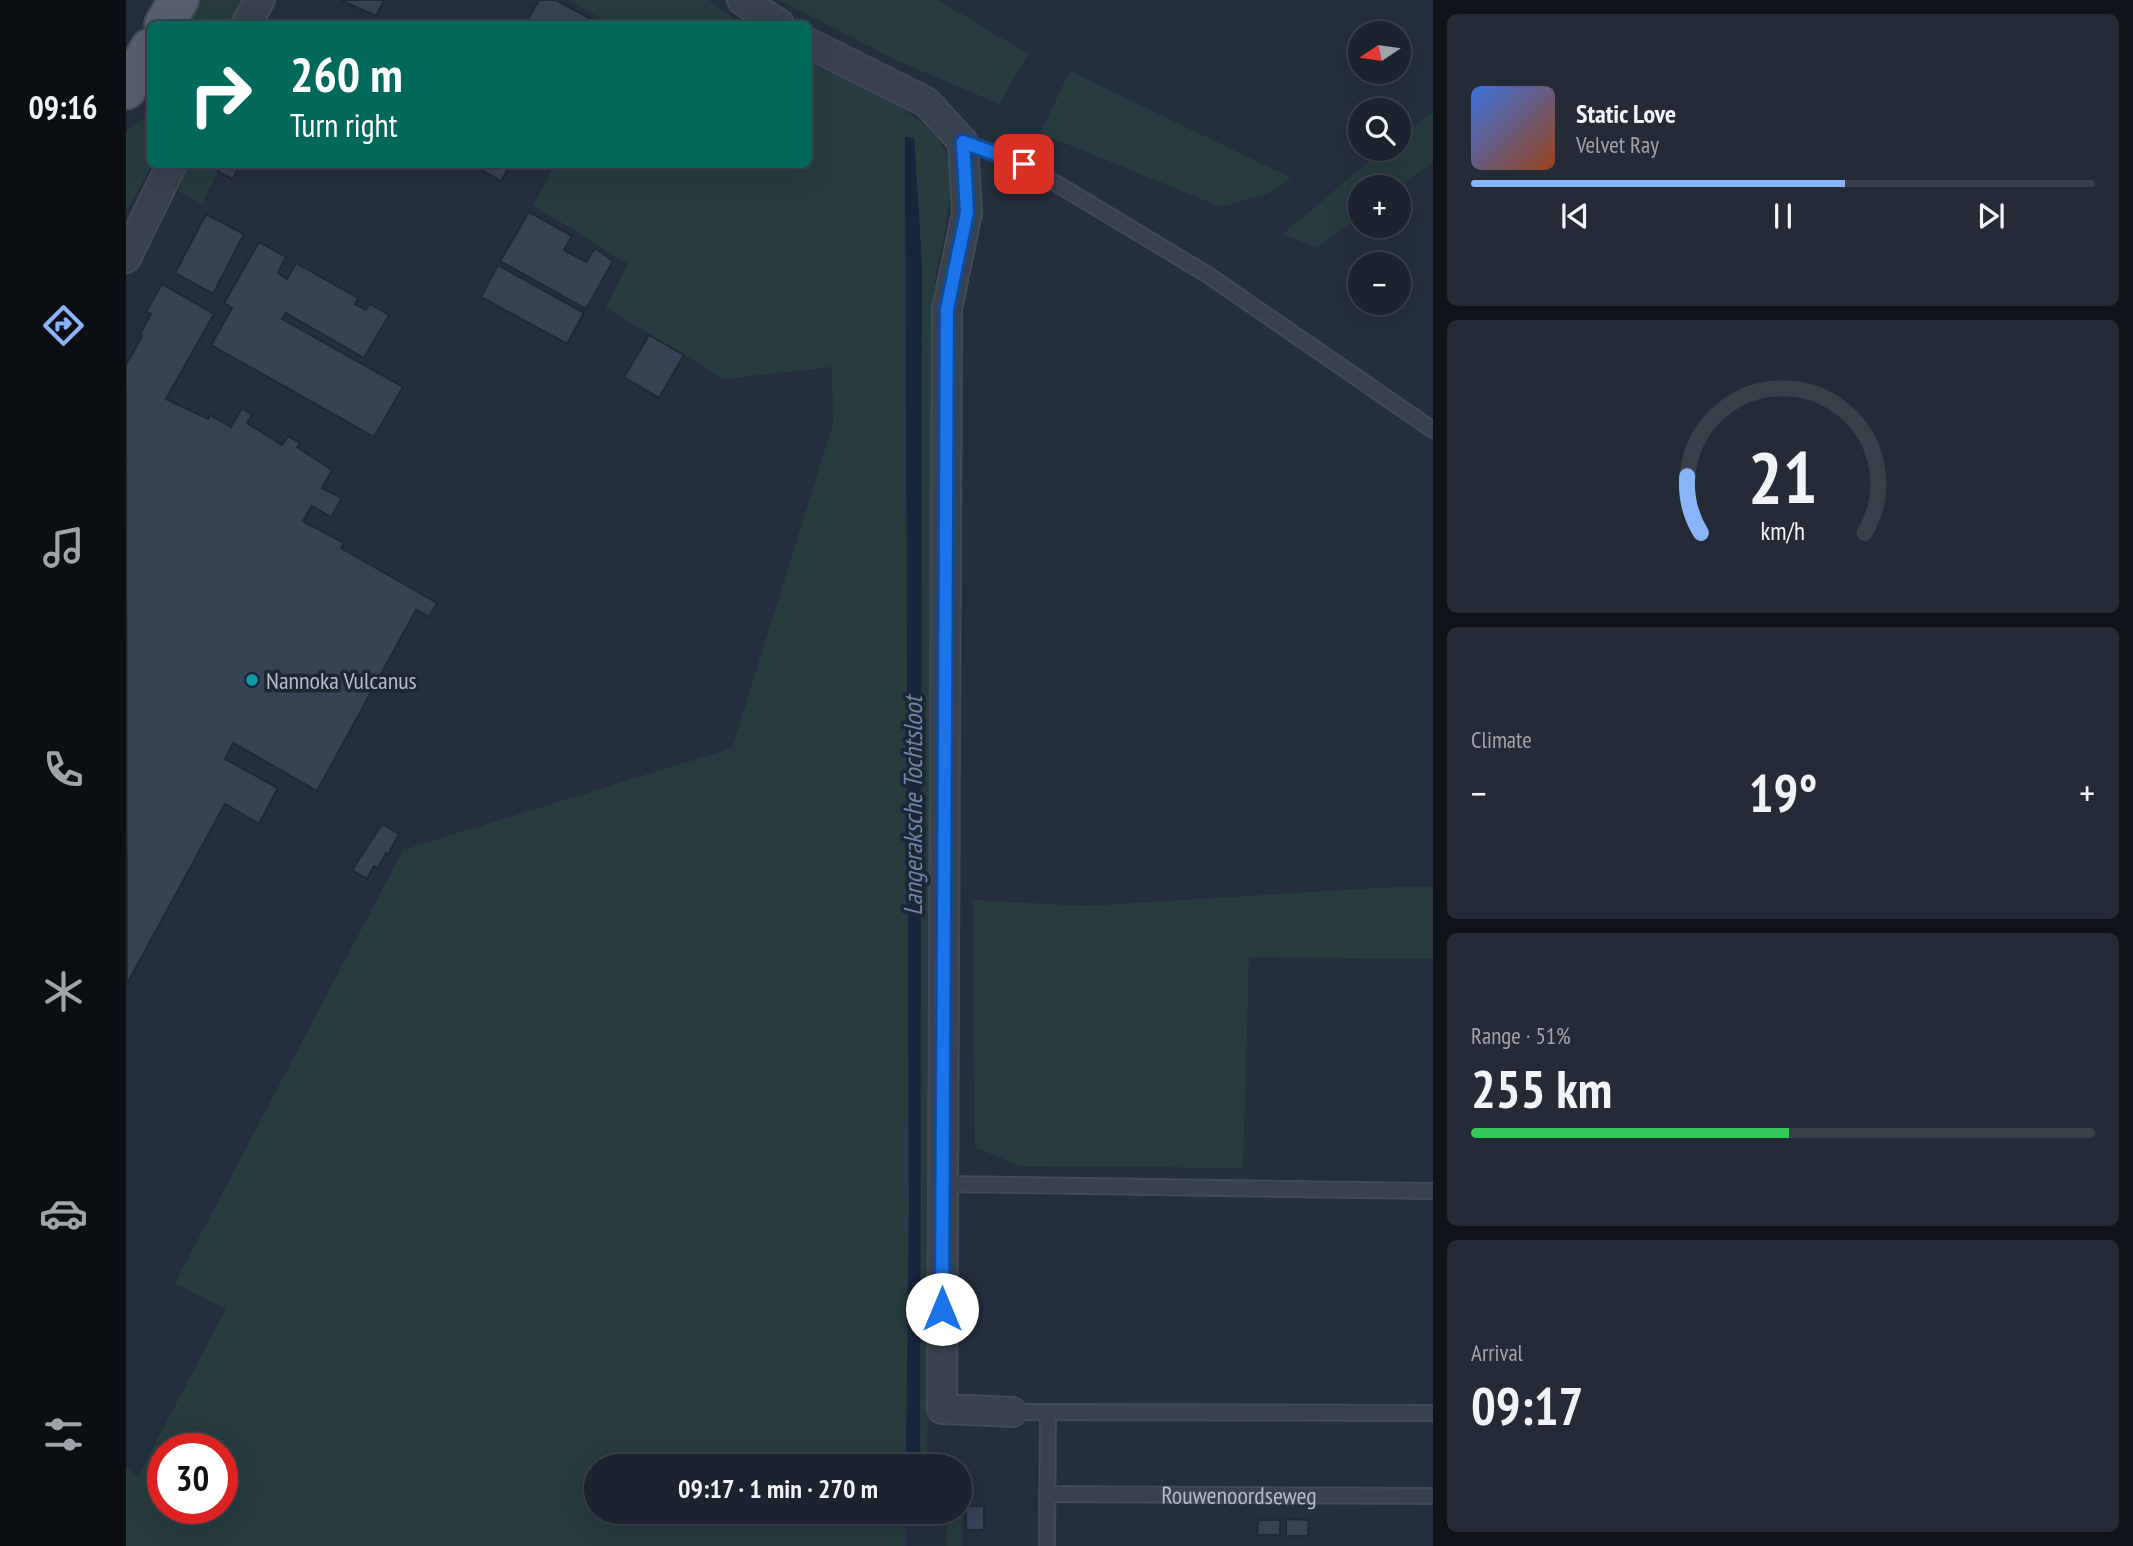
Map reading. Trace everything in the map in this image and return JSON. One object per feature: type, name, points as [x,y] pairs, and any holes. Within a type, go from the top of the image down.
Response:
[{"type":"main road","points":[[166,21],[178,0]]},
{"type":"main road","points":[[136,87],[147,56]]},
{"type":"street","points":[[248,21],[260,0]]},
{"type":"street","points":[[742,0],[774,21]]},
{"type":"street","points":[[812,45],[926,102],[963,142],[967,212],[947,309],[942,1409],[1012,1412]]},
{"type":"street","points":[[126,258],[170,168]]},
{"type":"lane","points":[[963,142],[1024,164],[1208,275],[1433,430]]},
{"type":"lane","points":[[943,1184],[1433,1191]]},
{"type":"lane","points":[[1012,1412],[1433,1413]]},
{"type":"lane","points":[[1047,1546],[1048,1412]]},
{"type":"lane","name":"Rouwenoordseweg","points":[[1047,1494],[1433,1496]]},
{"type":"green space","points":[[202,0],[250,0],[239,21],[190,21]]},
{"type":"green space","points":[[568,0],[709,0],[737,21],[605,21]]},
{"type":"green space","points":[[778,0],[938,0],[1028,54],[999,104],[901,62]]},
{"type":"green space","points":[[812,63],[871,91],[914,116],[931,131],[944,149],[951,181],[935,281],[927,1454],[920,1454],[922,266],[914,138],[906,137],[909,1209],[906,1454],[584,1454],[584,1524],[906,1524],[906,1546],[126,1546],[126,1468],[138,1476],[147,1459],[147,1524],[238,1524],[238,1433],[161,1433],[226,1309],[175,1283],[403,850],[732,748],[833,424],[832,367],[724,379],[606,308],[628,264],[533,205],[553,168],[812,168]]},
{"type":"green space","points":[[1070,71],[1291,178],[1272,192],[1221,207],[1040,133]]},
{"type":"green space","points":[[1433,112],[1433,162],[1411,178],[1411,175],[1353,175],[1370,161],[1411,161],[1411,128]]},
{"type":"green space","points":[[147,118],[147,168],[150,168],[126,212],[126,132],[138,121]]},
{"type":"green space","points":[[185,168],[220,168],[202,204],[178,191]]},
{"type":"green space","points":[[1348,179],[1348,225],[1317,248],[1283,234]]},
{"type":"green space","points":[[1394,887],[1433,887],[1433,959],[1249,957],[1243,1168],[1019,1166],[975,1147],[973,900],[1085,906]]},
{"type":"green space","points":[[947,1524],[962,1524],[962,1546],[947,1546]]},
{"type":"water","name":"Langeraksche Tochtsloot","points":[[905,137],[914,138],[922,266],[920,1454],[906,1454],[909,1209]]},
{"type":"building","points":[[340,0],[384,0],[376,16]]},
{"type":"building","points":[[539,0],[556,0],[593,20],[592,21],[527,21]]},
{"type":"building","points":[[220,168],[238,168],[233,179],[218,172]]},
{"type":"building","points":[[478,168],[509,168],[501,181]]},
{"type":"building","points":[[529,212],[572,236],[564,250],[586,262],[595,248],[613,261],[586,309],[500,261]]},
{"type":"building","points":[[206,214],[244,234],[213,294],[175,273]]},
{"type":"building","points":[[259,242],[286,257],[278,273],[287,279],[296,263],[358,298],[355,304],[366,310],[370,304],[389,315],[364,358],[286,313],[282,319],[403,387],[374,437],[211,345],[232,308],[224,303]]},
{"type":"building","points":[[498,265],[584,313],[567,344],[481,297]]},
{"type":"building","name":"Nannoka Vulcanus","points":[[162,284],[214,314],[166,399],[208,419],[210,415],[231,427],[242,408],[252,415],[247,423],[282,445],[288,436],[300,443],[297,447],[332,470],[322,488],[342,498],[331,517],[312,506],[303,521],[344,543],[341,548],[437,603],[429,617],[416,610],[317,791],[233,743],[225,759],[278,788],[259,824],[225,804],[127,984],[126,365],[151,314],[146,312]]},
{"type":"building","points":[[649,335],[684,355],[659,398],[624,377]]},
{"type":"building","points":[[382,824],[399,834],[388,855],[386,853],[378,868],[374,866],[367,879],[352,870]]},
{"type":"building","points":[[972,1506],[984,1506],[984,1530],[966,1530],[966,1524],[972,1524]]},
{"type":"building","points":[[1286,1519],[1309,1520],[1308,1536],[1286,1536]]},
{"type":"building","points":[[1258,1520],[1280,1520],[1280,1535],[1257,1535]]},
{"type":"place","name":"Nannoka Vulcanus","points":[[252,680]]},
{"type":"route","points":[[942,1309],[947,309],[967,212],[963,142],[1024,164]]}]
